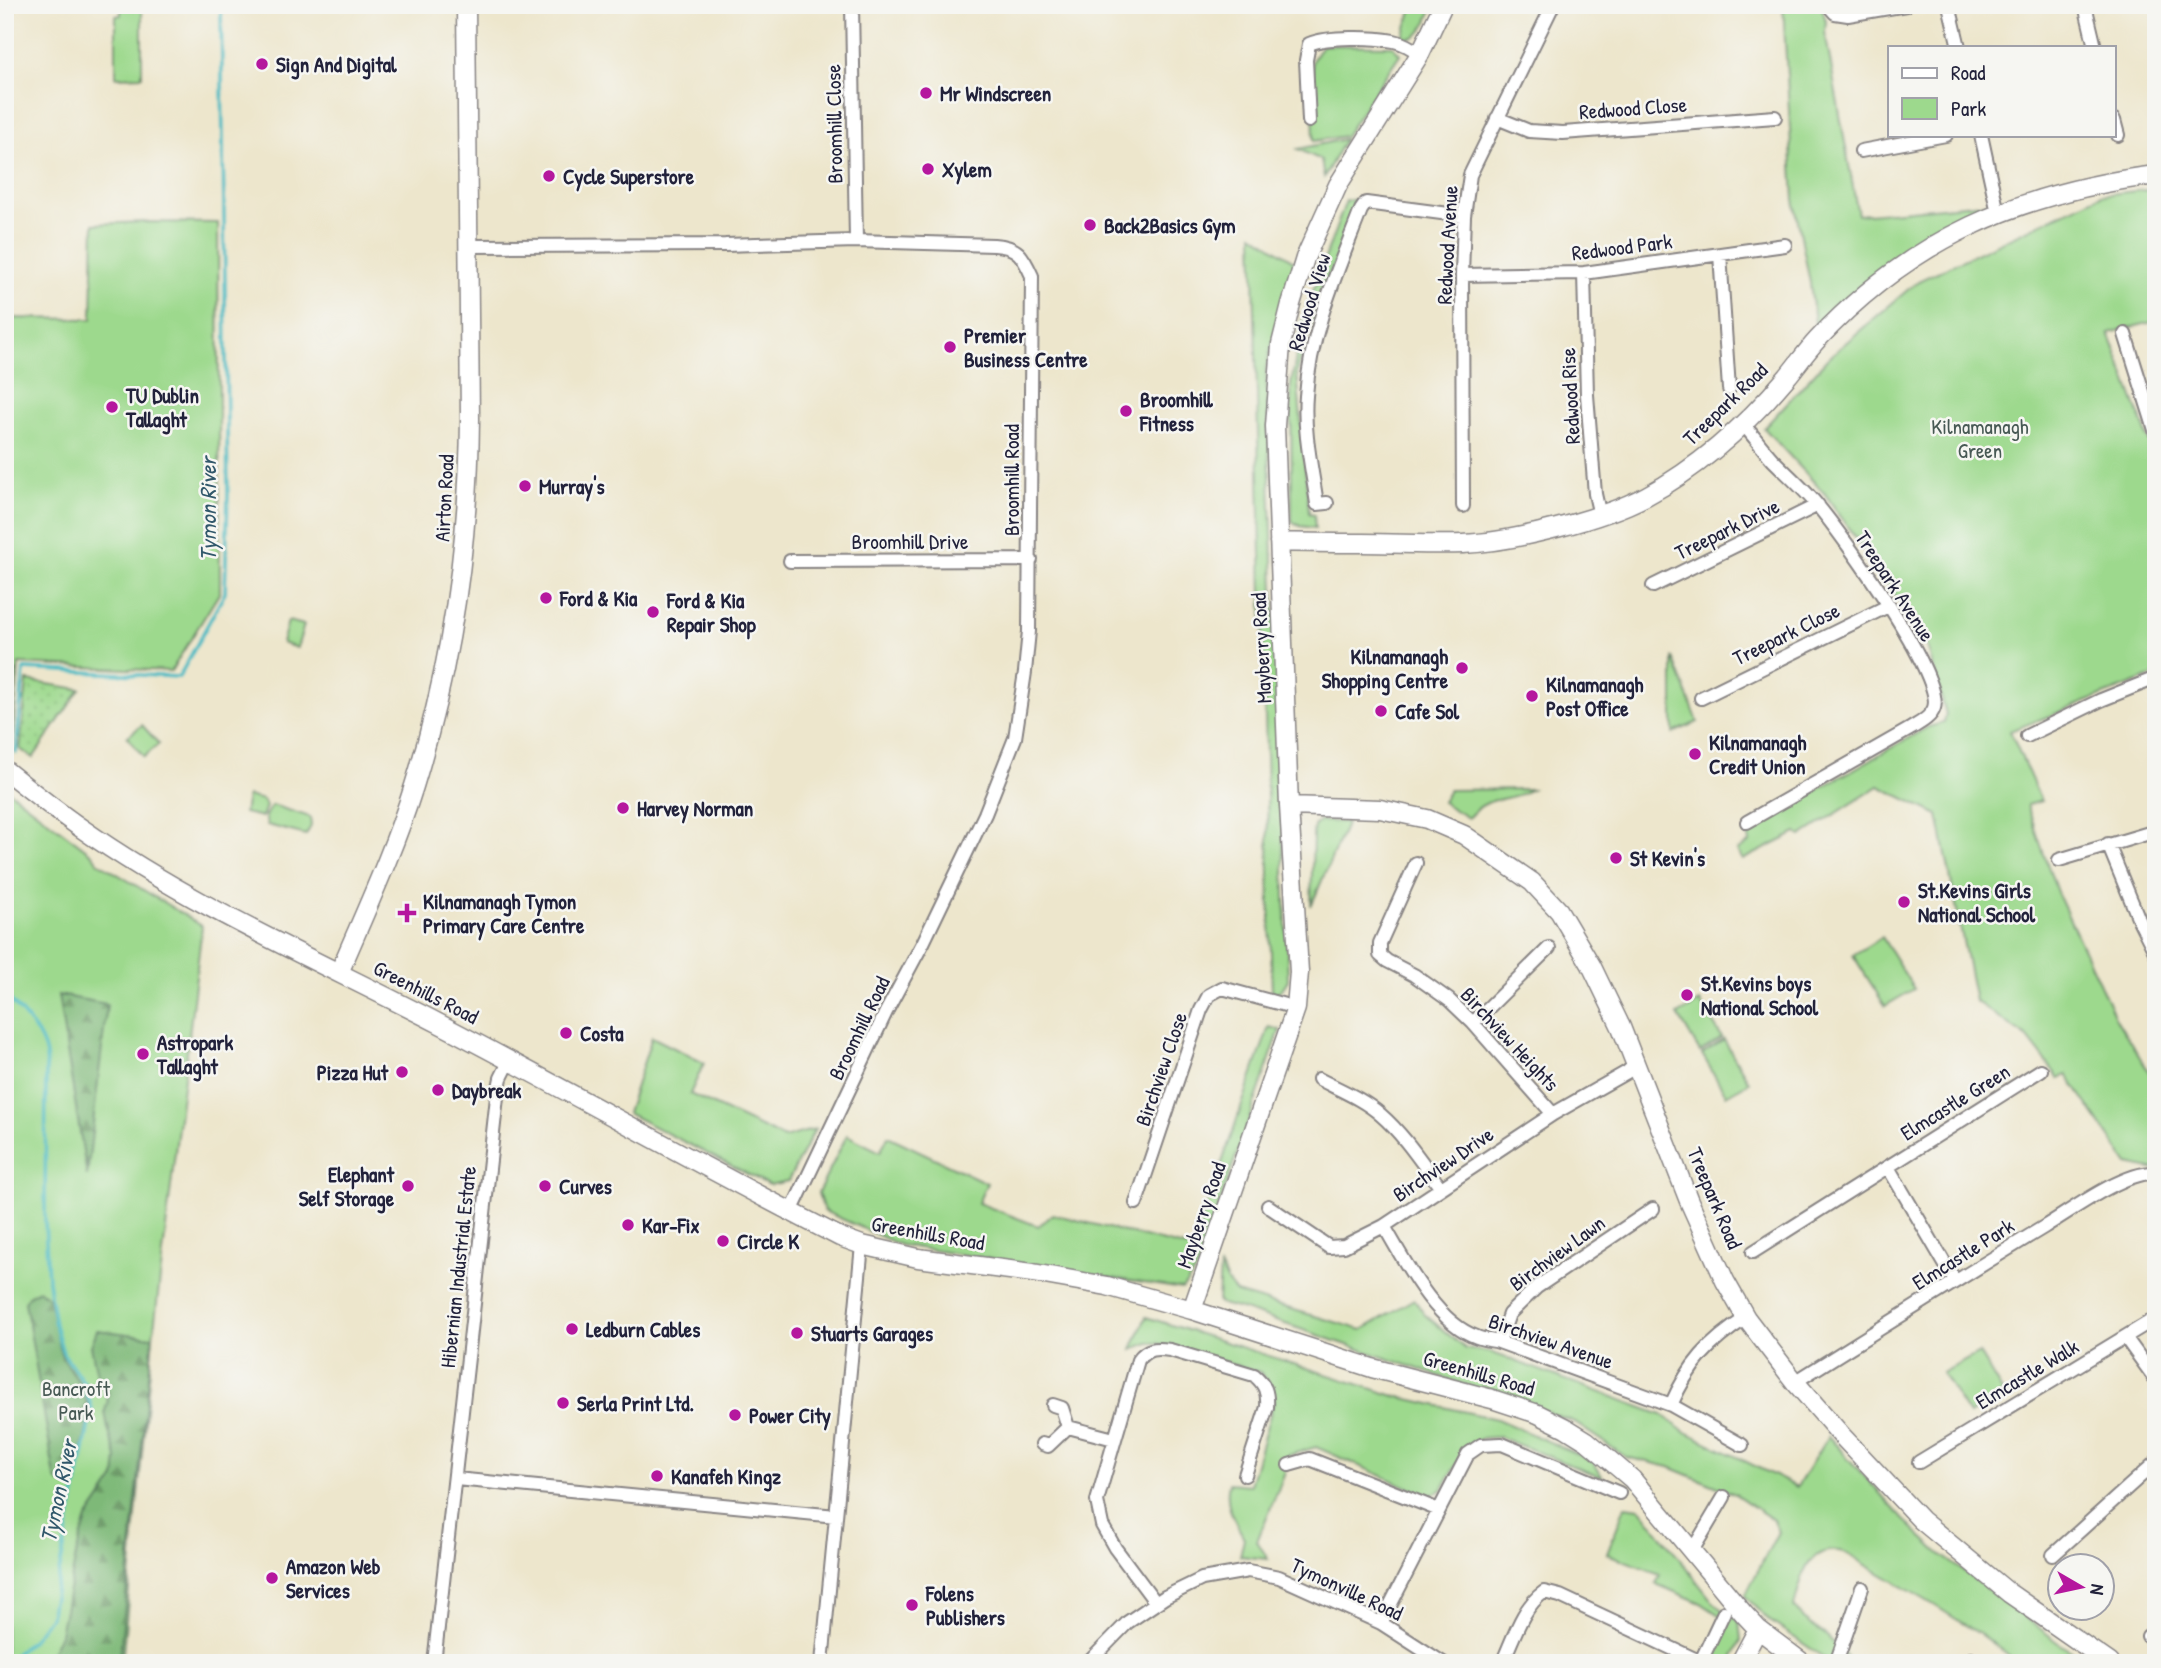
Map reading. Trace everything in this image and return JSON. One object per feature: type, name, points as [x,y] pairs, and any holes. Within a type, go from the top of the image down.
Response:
[{"type":"street","name":"Airton Road","points":[[339,974],[414,786],[432,722],[448,648],[465,544],[469,487],[466,5]]},
{"type":"street","name":"Broomhill Close","points":[[852,5],[856,242]]},
{"type":"street","name":"Mayberry Road","points":[[1192,1310],[1296,1008],[1298,972],[1275,426],[1281,344],[1290,304],[1306,258],[1338,185],[1420,54],[1443,5]]},
{"type":"street","name":"Redwood Avenue","points":[[1463,506],[1462,275],[1464,216],[1470,175],[1553,5]]},
{"type":"street","points":[[1828,6],[1835,13],[1848,15],[1906,5]]},
{"type":"street","points":[[1949,5],[1959,46]]},
{"type":"street","points":[[2085,5],[2095,46]]},
{"type":"street","points":[[1309,121],[1306,60],[1309,44],[1323,38],[1395,41],[1420,54]]},
{"type":"street","name":"Redwood Close","points":[[1497,118],[1529,131],[1563,133],[1775,117]]},
{"type":"street","points":[[2116,128],[2118,135]]},
{"type":"street","points":[[1861,151],[1941,136]]},
{"type":"street","points":[[1981,136],[1998,213]]},
{"type":"street","name":"Treepark Road","points":[[1279,542],[1464,544],[1534,533],[1600,516],[1645,497],[1688,471],[1742,423],[1786,378],[1817,340],[1855,304],[1897,269],[1948,237],[1998,213],[2082,187],[2156,175]]},
{"type":"street","name":"Redwood View","points":[[1327,503],[1317,504],[1306,422],[1308,379],[1322,314],[1361,210],[1366,203],[1464,216]]},
{"type":"street","name":"Broomhill Road","points":[[469,246],[856,242],[1006,246],[1023,256],[1032,276],[1031,560],[1025,673],[1014,738],[976,834],[886,1012],[791,1212]]},
{"type":"street","name":"Redwood Park","points":[[1462,275],[1584,273],[1785,245]]},
{"type":"street","points":[[1720,254],[1729,389]]},
{"type":"street","name":"Redwood Rise","points":[[1584,273],[1587,395],[1595,494],[1600,516]]},
{"type":"street","points":[[2125,334],[2150,392],[2156,433]]},
{"type":"street","name":"Treepark Avenue","points":[[1742,423],[1770,457],[1818,505],[1852,552],[1912,642],[1933,690],[1935,706],[1931,714],[1910,729],[1747,822]]},
{"type":"street","name":"Treepark Drive","points":[[1653,586],[1818,505]]},
{"type":"street","name":"Broomhill Drive","points":[[790,561],[1031,560]]},
{"type":"street","name":"Treepark Close","points":[[1701,698],[1888,606]]},
{"type":"street","points":[[2027,736],[2101,700],[2156,678]]},
{"type":"street","name":"Greenhills Road","points":[[5,770],[80,828],[127,859],[205,903],[510,1060],[791,1212],[862,1245],[918,1258],[1107,1286],[1192,1310],[1372,1368],[1480,1395],[1538,1414],[1587,1441],[1612,1460],[1632,1479],[1758,1629],[1803,1663]]},
{"type":"street","name":"Treepark Road","points":[[1289,806],[1380,809],[1427,819],[1464,835],[1532,882],[1559,911],[1591,965],[1636,1064],[1689,1202],[1725,1281],[1746,1318],[1795,1382],[1921,1520],[2009,1593],[2110,1663]]},
{"type":"street","points":[[2059,860],[2156,831]]},
{"type":"street","points":[[2108,844],[2156,954]]},
{"type":"street","name":"Birchview Heights","points":[[1416,863],[1380,943],[1380,955],[1449,1000],[1474,1023],[1553,1114]]},
{"type":"street","points":[[1474,1023],[1549,948]]},
{"type":"street","name":"Birchview Close","points":[[1136,1203],[1201,1010],[1209,995],[1222,988],[1296,1008]]},
{"type":"street","name":"Hibernian Industrial Estate","points":[[434,1663],[497,1097],[501,1078],[510,1060]]},
{"type":"street","name":"Birchview Drive","points":[[1268,1206],[1329,1247],[1344,1246],[1384,1226],[1553,1114],[1627,1072],[1636,1064]]},
{"type":"street","name":"Elmcastle Green","points":[[1754,1252],[2042,1070]]},
{"type":"street","points":[[1319,1079],[1381,1115],[1416,1154],[1440,1187]]},
{"type":"street","name":"Elmcastle Green","points":[[1888,1167],[1955,1281]]},
{"type":"street","name":"Elmcastle Park","points":[[1795,1382],[2098,1195],[2139,1173],[2156,1175]]},
{"type":"street","name":"Birchview Lawn","points":[[1499,1342],[1508,1314],[1537,1287],[1653,1209]]},
{"type":"street","name":"Birchview Avenue","points":[[1384,1226],[1435,1305],[1460,1328],[1476,1337],[1499,1342],[1671,1405],[1742,1445]]},
{"type":"street","points":[[822,1663],[862,1245]]},
{"type":"street","points":[[1671,1405],[1682,1379],[1697,1359],[1717,1338],[1746,1318]]},
{"type":"street","name":"Elmcastle Walk","points":[[1919,1462],[2156,1318]]},
{"type":"street","points":[[2124,1337],[2156,1380]]},
{"type":"street","points":[[1156,1603],[1115,1548],[1102,1525],[1097,1501],[1138,1360],[1145,1351],[1156,1348],[1170,1350],[1254,1375],[1264,1383],[1268,1395],[1266,1407],[1245,1475]]},
{"type":"street","points":[[1053,1405],[1062,1408],[1068,1427]]},
{"type":"street","points":[[1068,1427],[1114,1439]]},
{"type":"street","points":[[1042,1444],[1048,1446],[1068,1427]]},
{"type":"street","points":[[1381,1623],[1468,1454],[1481,1445],[1502,1444],[1619,1493]]},
{"type":"street","points":[[1289,1465],[1310,1459],[1439,1510]]},
{"type":"street","points":[[2056,1552],[2156,1462]]},
{"type":"street","points":[[456,1479],[836,1516]]},
{"type":"street","points":[[1692,1551],[1724,1497]]},
{"type":"street","name":"Tymonville Road","points":[[1088,1663],[1128,1622],[1156,1603],[1202,1579],[1248,1571],[1279,1577],[1381,1623],[1444,1663]]},
{"type":"street","points":[[1836,1663],[1862,1588]]},
{"type":"street","points":[[1502,1663],[1521,1621],[1535,1598],[1544,1592],[1560,1596],[1701,1662],[1724,1612]]},
{"type":"street","points":[[1740,1663],[1758,1629]]},
{"type":"green space","points":[[121,5],[142,5],[142,76],[116,77],[116,16],[121,15]]},
{"type":"green space","points":[[1413,5],[1434,5],[1420,33],[1410,38],[1403,37]]},
{"type":"green space","points":[[1783,5],[1821,5],[1826,21],[1825,32],[1858,215],[1986,203],[1984,211],[1925,239],[1867,281],[1816,330],[1794,200]]},
{"type":"green space","points":[[1322,45],[1393,46],[1400,54],[1345,136],[1314,141],[1312,61]]},
{"type":"green space","points":[[1345,139],[1324,177],[1321,160],[1298,149]]},
{"type":"green space","name":"Kilnamanagh Green","points":[[2145,190],[2156,192],[2156,321],[2109,333],[2156,460],[2156,675],[2010,731],[2041,801],[2027,805],[2057,892],[2116,1019],[2156,1083],[2156,1170],[2128,1164],[2067,1075],[2059,1078],[2028,1038],[1975,1001],[1938,815],[1879,786],[1801,836],[1796,833],[1743,860],[1737,851],[1750,842],[1747,830],[1928,727],[1944,723],[1946,714],[1925,638],[1825,494],[1764,428],[1828,358],[1918,281],[2101,195]]},
{"type":"green space","points":[[1359,199],[1316,311],[1297,373],[1309,513],[1314,515],[1315,528],[1300,526],[1292,521],[1291,385],[1302,321],[1346,201]]},
{"type":"green space","name":"TU Dublin Tallaght","points":[[218,223],[220,592],[171,671],[19,664],[10,756],[5,753],[5,318],[92,319],[94,224]]},
{"type":"green space","points":[[1253,234],[1295,262],[1266,367],[1288,980],[1282,989],[1272,995]]},
{"type":"green space","points":[[288,621],[304,625],[297,648],[282,643]]},
{"type":"green space","points":[[1673,657],[1698,722],[1673,733]]},
{"type":"green space","points":[[5,669],[18,671],[10,756],[5,753]]},
{"type":"green space","points":[[27,681],[80,689],[33,758],[20,749]]},
{"type":"green space","points":[[142,725],[159,744],[144,757],[127,737]]},
{"type":"green space","name":"Bancroft Park","points":[[5,788],[92,854],[98,862],[202,926],[153,1337],[122,1663],[5,1663]]},
{"type":"green space","points":[[1531,789],[1492,801],[1468,818],[1442,802],[1449,790]]},
{"type":"green space","points":[[247,796],[263,800],[266,806],[262,817],[244,813]]},
{"type":"green space","points":[[272,805],[310,817],[311,826],[306,835],[267,825],[265,816]]},
{"type":"green space","points":[[1320,821],[1347,822],[1311,906],[1313,834],[1314,826]]},
{"type":"green space","points":[[1882,937],[1914,989],[1885,1006],[1853,955]]},
{"type":"green space","points":[[58,995],[107,1004],[87,1176]]},
{"type":"green space","points":[[1700,1002],[1722,1038],[1700,1052],[1678,1015]]},
{"type":"green space","points":[[1269,1027],[1280,1030],[1196,1271],[1182,1289],[900,1245],[824,1211],[818,1193],[847,1135],[880,1152],[888,1136],[987,1183],[978,1203],[1038,1226],[1053,1214],[1192,1249]]},
{"type":"green space","points":[[652,1037],[704,1063],[690,1094],[784,1138],[815,1129],[788,1181],[769,1185],[627,1113]]},
{"type":"green space","points":[[1724,1040],[1749,1082],[1726,1095],[1702,1054]]},
{"type":"green space","points":[[1220,1266],[1236,1293],[1362,1330],[1414,1299],[1424,1314],[1466,1349],[1490,1352],[1662,1415],[1684,1431],[1797,1487],[1828,1436],[1904,1520],[1939,1553],[2086,1663],[2019,1663],[1934,1605],[1844,1552],[1831,1551],[1813,1558],[1803,1574],[1794,1606],[1803,1619],[1828,1637],[1853,1663],[1832,1663],[1770,1621],[1745,1596],[1778,1532],[1773,1520],[1735,1494],[1669,1467],[1626,1457],[1572,1421],[1218,1303]]},
{"type":"green space","points":[[39,1290],[49,1298],[62,1357],[80,1384],[88,1405],[87,1429],[76,1481],[66,1485],[55,1477],[25,1302],[28,1296]]},
{"type":"green space","points":[[1146,1317],[1395,1396],[1497,1419],[1593,1461],[1603,1478],[1499,1437],[1482,1438],[1465,1449],[1442,1490],[1428,1496],[1316,1447],[1289,1455],[1285,1473],[1257,1541],[1268,1559],[1240,1556],[1244,1538],[1229,1505],[1229,1483],[1250,1485],[1273,1404],[1270,1386],[1260,1372],[1157,1343],[1132,1349]]},
{"type":"green space","points":[[97,1330],[153,1337],[119,1663],[46,1663],[60,1634],[77,1551],[87,1519],[115,1478],[117,1457],[105,1411],[108,1400],[98,1379],[91,1346]]},
{"type":"green space","points":[[1979,1353],[2003,1393],[1969,1415],[1942,1373]]},
{"type":"green space","points":[[1625,1506],[1640,1508],[1713,1602],[1739,1622],[1741,1640],[1730,1663],[1710,1663],[1728,1621],[1701,1603],[1656,1584],[1660,1574],[1607,1554]]},
{"type":"waterway","name":"Tymon River","points":[[16,753],[24,669],[179,677],[225,593],[228,494],[221,5]]},
{"type":"waterway","name":"Tymon River","points":[[5,994],[34,1028],[44,1048],[48,1281],[55,1325],[63,1353],[84,1383],[92,1409],[50,1617],[32,1640],[5,1663]]},
{"type":"place","name":"Sign And Digital","points":[[262,64]]},
{"type":"place","name":"Mr Windscreen","points":[[926,93]]},
{"type":"place","name":"Xylem","points":[[928,169]]},
{"type":"place","name":"Cycle Superstore","points":[[549,176]]},
{"type":"place","name":"Back2Basics Gym","points":[[1090,225]]},
{"type":"place","name":"Premier Business Centre","points":[[950,347]]},
{"type":"place","name":"TU Dublin Tallaght","points":[[112,407]]},
{"type":"place","name":"Broomhill Fitness","points":[[1126,411]]},
{"type":"place","name":"Murray's","points":[[525,486]]},
{"type":"place","name":"Ford & Kia","points":[[546,598]]},
{"type":"place","name":"Ford & Kia Repair Shop","points":[[653,612]]},
{"type":"place","name":"Kilnamanagh Shopping Centre","points":[[1462,668]]},
{"type":"place","name":"Kilnamanagh Post Office","points":[[1532,696]]},
{"type":"place","name":"Cafe Sol","points":[[1381,711]]},
{"type":"place","name":"Kilnamanagh Credit Union","points":[[1695,754]]},
{"type":"place","name":"Harvey Norman","points":[[623,808]]},
{"type":"place","name":"St Kevin's","points":[[1616,858]]},
{"type":"place","name":"St.Kevins Girls National School","points":[[1904,902]]},
{"type":"place","name":"Kilnamanagh Tymon Primary Care Centre","points":[[407,913]]},
{"type":"place","name":"St.Kevins boys National School","points":[[1687,995]]},
{"type":"place","name":"Costa","points":[[566,1033]]},
{"type":"place","name":"Astropark Tallaght","points":[[143,1054]]},
{"type":"place","name":"Pizza Hut","points":[[402,1072]]},
{"type":"place","name":"Daybreak","points":[[438,1090]]},
{"type":"place","name":"Elephant Self Storage","points":[[408,1186]]},
{"type":"place","name":"Curves","points":[[545,1186]]},
{"type":"place","name":"Kar-Fix","points":[[628,1225]]},
{"type":"place","name":"Circle K","points":[[723,1241]]},
{"type":"place","name":"Ledburn Cables","points":[[572,1329]]},
{"type":"place","name":"Stuarts Garages","points":[[797,1333]]},
{"type":"place","name":"Serla Print Ltd.","points":[[563,1403]]},
{"type":"place","name":"Power City","points":[[735,1415]]},
{"type":"place","name":"Kanafeh Kingz","points":[[657,1476]]},
{"type":"place","name":"Amazon Web Services","points":[[272,1578]]},
{"type":"place","name":"Folens Publishers","points":[[912,1605]]}]
